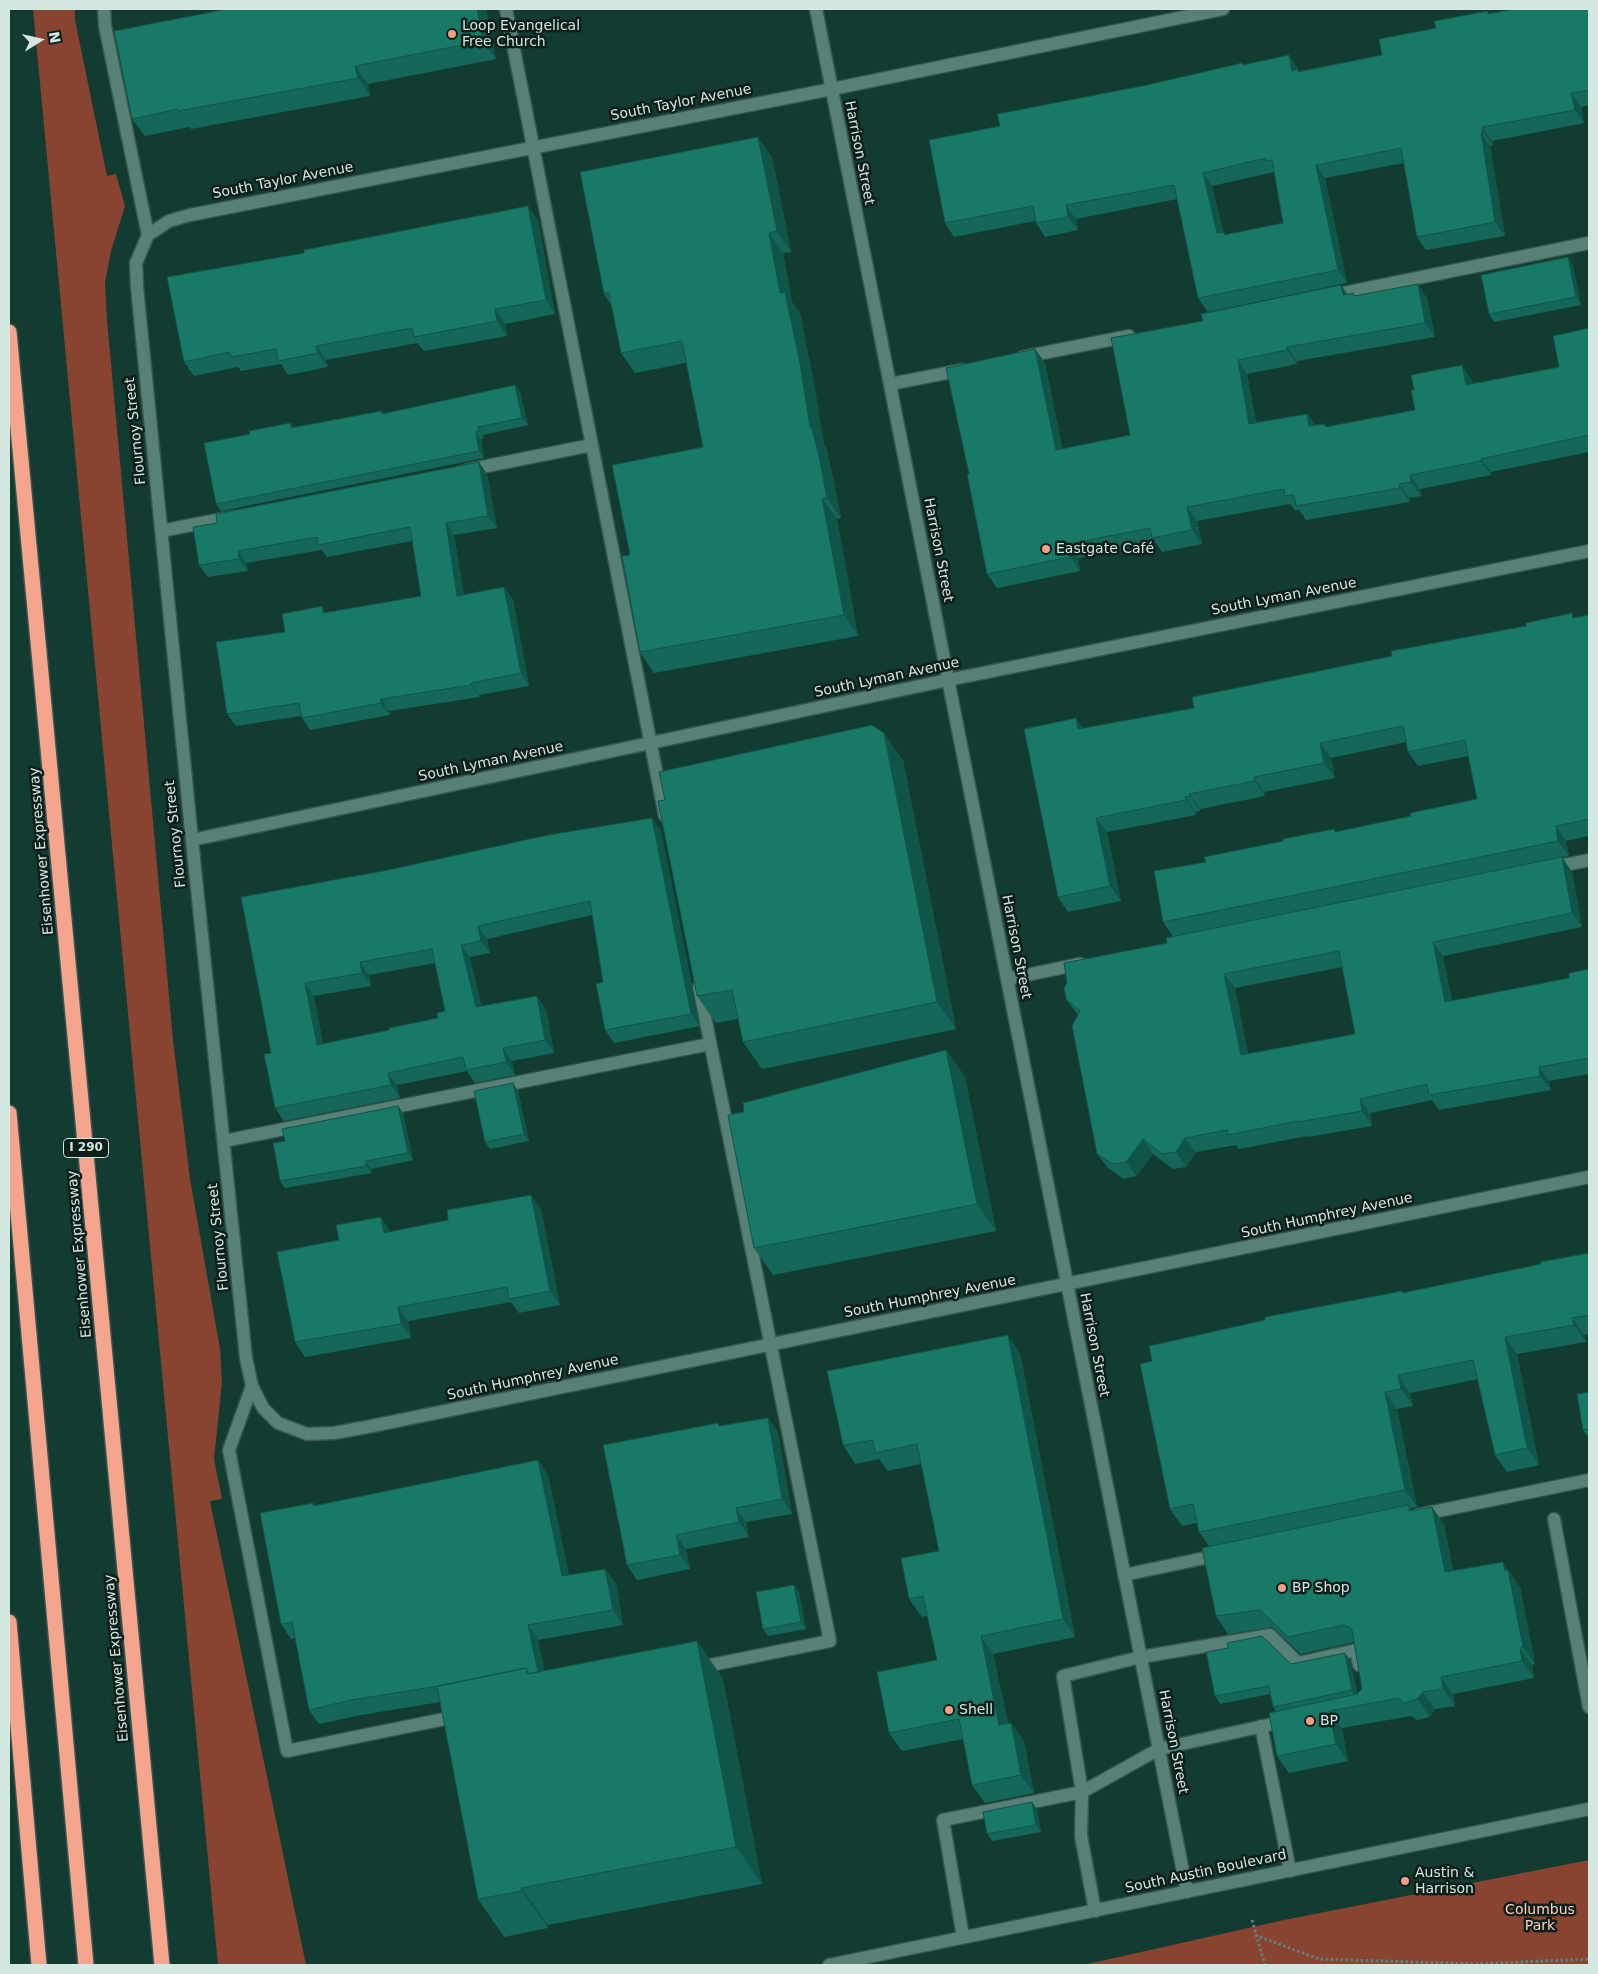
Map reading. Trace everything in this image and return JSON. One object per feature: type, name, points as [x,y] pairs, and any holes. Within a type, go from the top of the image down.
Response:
[{"type":"highway","name":"Eisenhower Expressway","points":[[9,332],[162,1965]]},
{"type":"highway","points":[[9,1113],[86,1965]]},
{"type":"highway","points":[[9,1622],[39,1965]]},
{"type":"street","points":[[104,9],[105,26],[148,235]]},
{"type":"street","points":[[506,9],[669,832]]},
{"type":"street","name":"Harrison Street","points":[[816,9],[1187,1892]]},
{"type":"street","name":"South Taylor Avenue","points":[[148,235],[169,221],[190,215],[832,89],[1223,9]]},
{"type":"street","name":"Flournoy Street","points":[[148,235],[136,263],[136,287],[246,1358],[252,1386],[263,1408],[278,1423]]},
{"type":"street","points":[[1316,298],[1589,243]]},
{"type":"street","points":[[1013,359],[1140,334]]},
{"type":"street","points":[[890,384],[974,367]]},
{"type":"street","points":[[457,472],[592,445]]},
{"type":"street","points":[[161,531],[245,514]]},
{"type":"street","name":"South Lyman Avenue","points":[[192,840],[948,680],[1589,551]]},
{"type":"street","points":[[1540,870],[1589,860]]},
{"type":"street","points":[[1007,979],[1091,962]]},
{"type":"street","points":[[680,1671],[830,1641],[697,976]]},
{"type":"street","points":[[224,1141],[710,1044]]},
{"type":"street","name":"South Humphrey Avenue","points":[[278,1423],[307,1434],[334,1433],[1589,1177]]},
{"type":"street","points":[[252,1386],[229,1450],[287,1751],[470,1714]]},
{"type":"street","points":[[1404,1518],[1589,1480]]},
{"type":"street","points":[[1554,1519],[1589,1707]]},
{"type":"street","points":[[1124,1575],[1228,1554]]},
{"type":"street","points":[[1095,1910],[1081,1836],[1082,1792],[1063,1676],[1141,1657],[1270,1634],[1298,1663],[1356,1650],[1362,1677]]},
{"type":"street","points":[[963,1937],[942,1820],[1082,1792],[1159,1749],[1300,1718]]},
{"type":"street","points":[[1261,1726],[1290,1870]]},
{"type":"street","name":"South Austin Boulevard","points":[[829,1965],[1589,1809]]},
{"type":"path","points":[[1252,1920],[1265,1965]]},
{"type":"path","points":[[1255,1935],[1319,1959],[1476,1965],[1589,1959]]},
{"type":"green space","points":[[33,9],[75,9],[75,20],[107,176],[116,174],[125,206],[111,251],[105,283],[107,320],[173,1040],[190,1179],[220,1349],[222,1382],[214,1459],[222,1499],[210,1501],[306,1965],[218,1965]]},
{"type":"green space","name":"Columbus Park","points":[[1589,1860],[1589,1965],[1083,1965],[1284,1920]]},
{"type":"building","points":[[227,9],[477,9],[483,41],[355,66],[358,78],[178,111],[178,109],[132,119],[114,31]]},
{"type":"building","points":[[1515,9],[1589,9],[1589,90],[1571,93],[1575,110],[1482,127],[1483,132],[1481,132],[1495,222],[1417,237],[1401,148],[1316,165],[1338,270],[1198,298],[1174,185],[1066,205],[1068,217],[1036,223],[1033,206],[945,223],[929,140],[1000,126],[997,114],[1147,85],[1242,63],[1243,65],[1289,55],[1292,71],[1298,69],[1298,72],[1382,55],[1379,39],[1436,28],[1434,21],[1488,11],[1488,14]],"holes":[[[1266,158],[1266,161],[1272,160],[1283,223],[1224,235],[1224,232],[1217,233],[1203,173]]]},
{"type":"building","points":[[758,137],[777,231],[769,233],[780,293],[785,292],[800,363],[810,428],[812,428],[820,461],[827,498],[822,498],[844,615],[640,652],[622,556],[630,555],[612,465],[703,447],[682,341],[621,353],[609,293],[604,294],[580,172]]},
{"type":"building","points":[[528,206],[546,300],[495,309],[497,321],[414,337],[412,328],[316,346],[318,353],[278,361],[276,349],[231,357],[230,352],[184,362],[167,277],[304,253],[304,250]]},
{"type":"building","points":[[1568,257],[1576,297],[1489,314],[1481,275]]},
{"type":"building","points":[[1418,284],[1425,323],[1287,347],[1287,350],[1238,360],[1249,424],[1307,414],[1309,426],[1325,424],[1325,427],[1415,410],[1411,390],[1414,390],[1411,375],[1462,365],[1466,385],[1559,367],[1553,336],[1589,328],[1589,435],[1481,459],[1481,461],[1410,475],[1411,482],[1399,484],[1400,488],[1296,506],[1294,495],[1285,496],[1284,489],[1187,507],[1192,530],[1152,538],[1150,528],[1068,544],[1070,557],[987,574],[967,474],[969,474],[946,368],[1035,349],[1056,450],[1130,435],[1111,338],[1203,321],[1201,314],[1341,285],[1343,295],[1353,293],[1354,296]]},
{"type":"building","points":[[515,385],[522,418],[478,427],[479,431],[476,432],[479,451],[216,504],[204,443],[250,434],[249,431],[290,423],[291,428],[381,411],[382,414]]},
{"type":"building","points":[[479,462],[488,516],[446,523],[457,596],[504,587],[521,673],[471,683],[471,685],[381,699],[381,703],[302,718],[299,703],[227,714],[216,642],[285,632],[282,614],[322,606],[323,613],[421,596],[410,527],[318,545],[317,537],[238,551],[239,559],[199,565],[193,527],[217,523],[216,514]]},
{"type":"building","points":[[1572,613],[1573,618],[1589,615],[1589,819],[1556,826],[1558,841],[1163,922],[1154,871],[1206,862],[1204,857],[1283,841],[1283,839],[1334,829],[1335,832],[1411,816],[1410,813],[1477,799],[1465,740],[1408,752],[1403,726],[1320,743],[1324,763],[1254,777],[1255,781],[1189,794],[1190,796],[1185,797],[1186,800],[1096,818],[1110,886],[1058,897],[1024,729],[1076,718],[1078,729],[1194,708],[1192,697],[1392,656],[1391,651],[1526,626],[1526,623]]},
{"type":"building","points":[[872,725],[884,733],[937,1002],[743,1042],[732,990],[697,996],[658,801],[665,800],[659,772]]},
{"type":"building","points":[[652,818],[691,1014],[605,1030],[596,984],[603,982],[590,901],[478,926],[481,941],[461,945],[476,1007],[537,996],[545,1040],[503,1048],[506,1062],[466,1070],[463,1057],[388,1073],[391,1085],[275,1108],[264,1054],[271,1053],[241,897],[388,870],[548,835]],"holes":[[[432,949],[445,1011],[437,1013],[438,1018],[317,1045],[305,983],[362,973],[360,962]]]},
{"type":"building","points":[[1562,857],[1572,913],[1433,942],[1445,1002],[1569,978],[1569,973],[1589,969],[1589,1058],[1539,1067],[1540,1076],[1429,1095],[1427,1084],[1360,1099],[1362,1111],[1228,1135],[1227,1130],[1185,1138],[1176,1152],[1162,1154],[1143,1139],[1126,1162],[1113,1164],[1097,1154],[1072,1026],[1080,1011],[1066,999],[1064,988],[1067,983],[1064,963],[1167,943],[1166,938]],"holes":[[[1339,951],[1355,1034],[1241,1055],[1224,974]]]},
{"type":"building","points":[[946,1050],[977,1204],[754,1248],[728,1115],[744,1112],[743,1103]]},
{"type":"building","points":[[513,1083],[524,1134],[485,1142],[474,1091]]},
{"type":"building","points":[[398,1106],[408,1153],[366,1161],[366,1166],[280,1181],[273,1143],[285,1141],[282,1129]]},
{"type":"building","points":[[531,1195],[550,1291],[509,1299],[507,1287],[398,1307],[401,1324],[295,1342],[277,1252],[339,1240],[336,1225],[381,1217],[384,1233],[448,1220],[447,1210]]},
{"type":"building","points":[[1589,1253],[1589,1315],[1572,1318],[1574,1325],[1505,1337],[1527,1448],[1495,1455],[1473,1360],[1398,1375],[1401,1389],[1385,1392],[1405,1490],[1199,1532],[1193,1504],[1170,1509],[1140,1364],[1152,1361],[1149,1346],[1265,1320],[1265,1317],[1402,1291],[1402,1293]]},
{"type":"building","points":[[1008,1335],[1063,1619],[981,1636],[999,1725],[1011,1723],[1021,1775],[972,1785],[959,1719],[889,1733],[877,1672],[937,1660],[923,1596],[909,1599],[901,1558],[939,1551],[917,1444],[875,1453],[873,1440],[843,1445],[827,1371]]},
{"type":"building","points":[[1589,1392],[1589,1429],[1583,1430],[1577,1394]]},
{"type":"building","points":[[768,1418],[782,1499],[736,1508],[739,1522],[676,1535],[680,1555],[627,1565],[603,1445],[718,1423],[719,1426]]},
{"type":"building","points":[[538,1460],[562,1576],[605,1569],[613,1610],[528,1625],[538,1672],[530,1674],[526,1668],[445,1685],[351,1700],[309,1710],[292,1622],[281,1624],[260,1513],[313,1503],[313,1506]]},
{"type":"building","points":[[1408,1505],[1409,1511],[1432,1507],[1445,1572],[1503,1562],[1505,1571],[1508,1570],[1523,1647],[1520,1648],[1522,1661],[1441,1677],[1443,1689],[1423,1692],[1417,1699],[1405,1703],[1399,1698],[1329,1711],[1336,1744],[1277,1756],[1269,1713],[1357,1694],[1362,1689],[1352,1630],[1343,1625],[1288,1637],[1260,1610],[1216,1616],[1202,1548]]},
{"type":"building","points":[[794,1585],[801,1622],[763,1629],[756,1592]]},
{"type":"building","points":[[1262,1636],[1291,1664],[1345,1653],[1352,1690],[1273,1707],[1269,1686],[1215,1696],[1206,1652],[1228,1648],[1227,1643]]},
{"type":"building","points":[[697,1641],[736,1847],[521,1888],[522,1891],[478,1899],[437,1686],[526,1668],[527,1674]]},
{"type":"building","points":[[1032,1802],[1036,1825],[987,1834],[983,1812]]},
{"type":"place","name":"Loop Evangelical Free Church","points":[[452,34]]},
{"type":"place","name":"Eastgate Café","points":[[1046,549]]},
{"type":"place","name":"BP Shop","points":[[1282,1588]]},
{"type":"place","name":"Shell","points":[[949,1710]]},
{"type":"place","name":"BP","points":[[1310,1721]]},
{"type":"place","name":"Austin & Harrison","points":[[1405,1881]]}]
